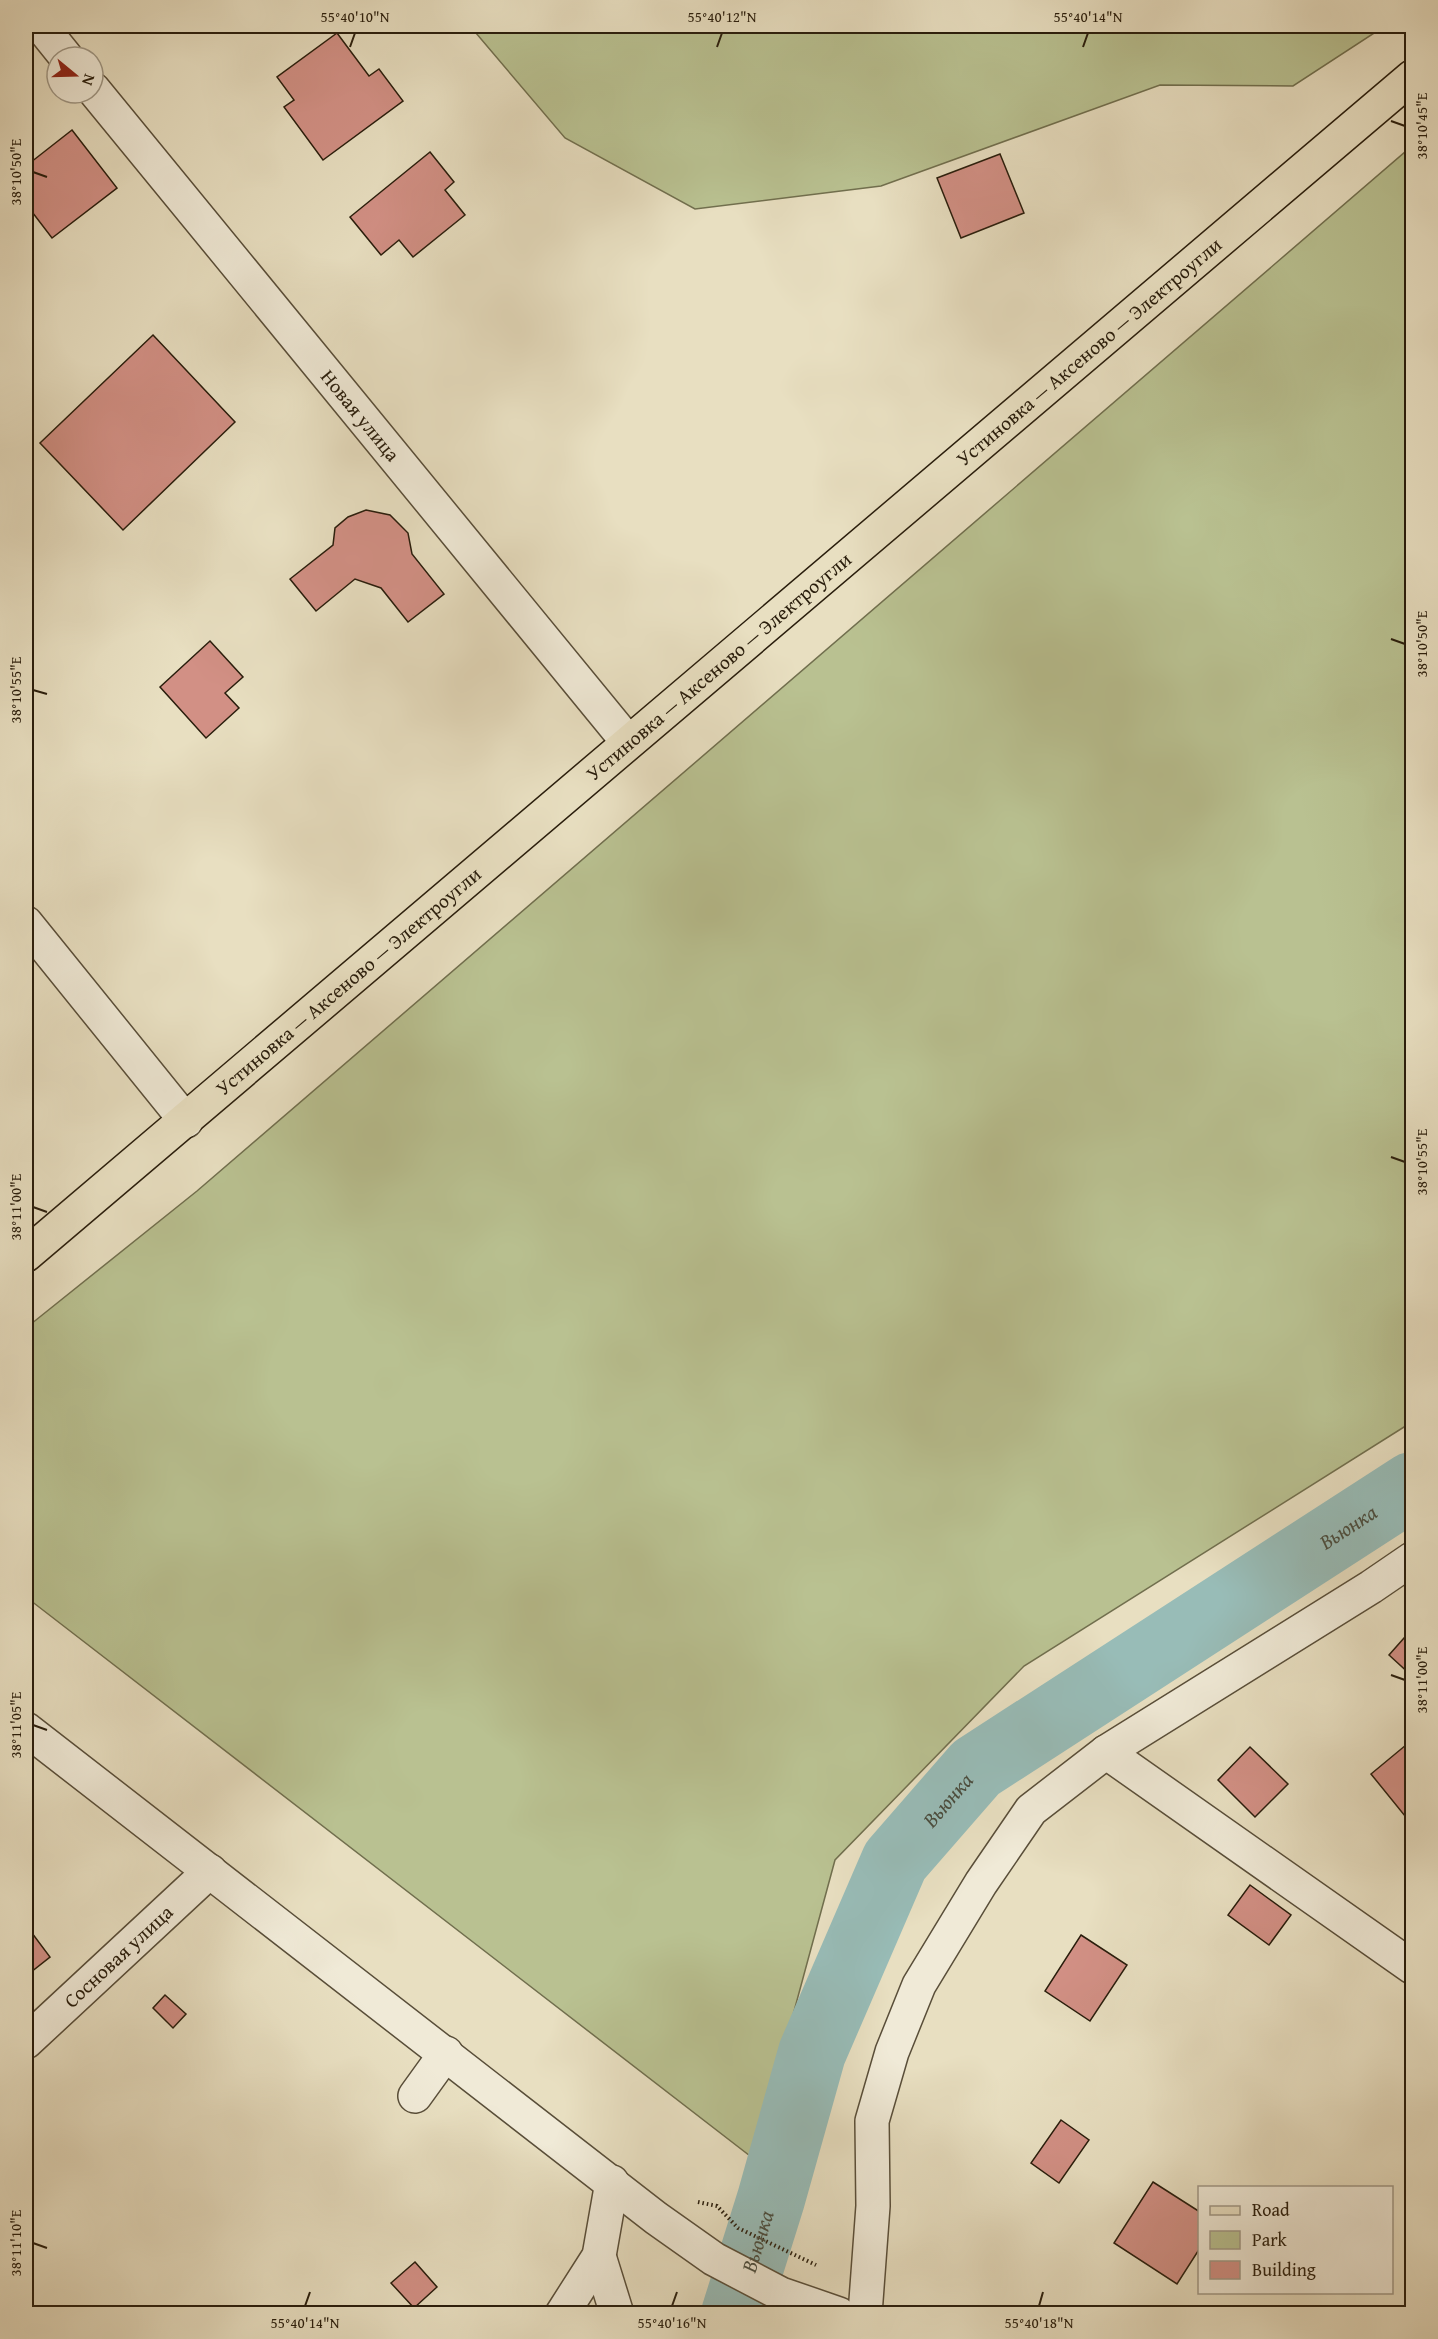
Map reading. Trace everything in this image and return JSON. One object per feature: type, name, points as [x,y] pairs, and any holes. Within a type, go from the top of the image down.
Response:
[{"type":"main road","name":"Устиновка — Аксеново — Электроугли","points":[[26,1256],[1413,77]]},
{"type":"street","points":[[40,26],[56,45]]},
{"type":"street","name":"Новая улица","points":[[105,105],[628,742]]},
{"type":"street","points":[[26,923],[186,1121]]},
{"type":"street","points":[[865,2313],[873,2206],[872,2121],[892,2052],[919,1985],[981,1883],[1031,1810],[1106,1752],[1413,1559]]},
{"type":"street","points":[[26,1729],[656,2218],[714,2259],[781,2294],[839,2313]]},
{"type":"street","points":[[1106,1752],[1413,1967]]},
{"type":"street","name":"Сосновая улица","points":[[26,2042],[210,1871]]},
{"type":"street","points":[[415,2096],[446,2053]]},
{"type":"street","points":[[562,2313],[599,2256],[612,2182]]},
{"type":"street","points":[[599,2256],[617,2313]]},
{"type":"path","points":[[717,2206],[738,2228],[826,2271]]},
{"type":"green space","points":[[470,26],[1385,26],[1293,86],[1160,85],[881,186],[695,209],[565,138]]},
{"type":"green space","points":[[1412,146],[1412,1422],[1024,1666],[835,1860],[754,2159],[26,1597],[26,1328],[197,1191]]},
{"type":"building","points":[[337,33],[369,76],[379,69],[403,101],[323,160],[284,107],[294,100],[277,77]]},
{"type":"building","points":[[72,130],[117,188],[52,238],[26,204],[26,166]]},
{"type":"building","points":[[430,152],[454,182],[445,190],[465,215],[413,257],[399,240],[381,255],[350,217]]},
{"type":"building","points":[[1000,154],[1024,213],[961,238],[937,178]]},
{"type":"building","points":[[153,335],[235,422],[123,530],[40,443]]},
{"type":"building","points":[[366,510],[390,515],[408,533],[412,554],[444,594],[408,622],[381,588],[355,579],[316,611],[290,579],[333,545],[335,528],[348,517]]},
{"type":"building","points":[[210,641],[243,677],[225,693],[239,708],[206,738],[160,687]]},
{"type":"building","points":[[1412,1629],[1412,1676],[1389,1655]]},
{"type":"building","points":[[1412,1740],[1412,1810],[1405,1816],[1371,1774]]},
{"type":"building","points":[[1250,1747],[1288,1784],[1255,1817],[1218,1780]]},
{"type":"building","points":[[1250,1885],[1291,1915],[1269,1945],[1228,1915]]},
{"type":"building","points":[[26,1925],[50,1957],[26,1976]]},
{"type":"building","points":[[1081,1935],[1127,1965],[1090,2021],[1045,1991]]},
{"type":"building","points":[[165,1995],[186,2014],[173,2028],[153,2008]]},
{"type":"building","points":[[1061,2120],[1089,2140],[1059,2183],[1031,2163]]},
{"type":"building","points":[[1153,2182],[1198,2211],[1198,2251],[1177,2284],[1114,2243]]},
{"type":"building","points":[[415,2262],[437,2287],[414,2308],[391,2283]]},
{"type":"waterway","name":"Вьюнка","points":[[735,2314],[771,2199],[812,2053],[895,1861],[976,1768],[1412,1486]]}]
